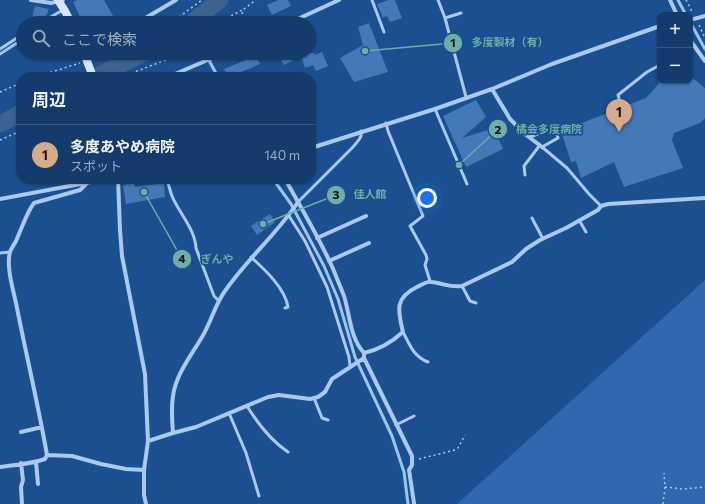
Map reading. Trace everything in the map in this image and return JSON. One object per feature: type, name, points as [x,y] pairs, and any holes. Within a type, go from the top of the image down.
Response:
[{"type":"street","points":[[31,0],[51,3],[60,1],[68,16]]},
{"type":"street","points":[[149,16],[176,0]]},
{"type":"street","points":[[304,16],[339,0]]},
{"type":"street","points":[[670,0],[676,12]]},
{"type":"street","points":[[693,20],[705,16]]},
{"type":"street","points":[[316,146],[492,89],[552,64],[657,27]]},
{"type":"street","points":[[693,44],[705,61]]},
{"type":"street","points":[[85,60],[91,72]]},
{"type":"street","points":[[179,72],[206,60]]},
{"type":"street","points":[[492,89],[505,113],[541,146]]},
{"type":"street","points":[[0,199],[82,184]]},
{"type":"street","points":[[0,468],[21,463],[36,462],[45,459],[47,455],[13,287],[9,263],[10,252],[30,208],[34,203],[80,190],[86,184]]},
{"type":"street","points":[[118,184],[122,256],[145,374],[148,441],[144,470],[144,496],[146,504]]},
{"type":"street","points":[[288,184],[329,261],[344,296],[354,334],[412,456],[412,466],[409,470],[414,503]]},
{"type":"street","points":[[148,441],[196,427],[268,397],[279,395],[310,400],[318,397],[325,392],[332,379],[364,355],[397,337],[403,332],[399,314],[399,303],[404,295],[430,281],[454,287],[462,286],[512,262],[526,250],[543,239],[608,204],[705,198]]},
{"type":"street","points":[[173,433],[172,397],[177,381],[186,362],[203,335],[224,292],[251,258],[289,216],[298,202]]},
{"type":"street","points":[[317,238],[366,216]]},
{"type":"street","points":[[329,261],[369,243]]},
{"type":"street","points":[[20,432],[42,427]]},
{"type":"street","points":[[47,455],[72,456],[120,468],[144,470]]},
{"type":"street","points":[[36,462],[38,484]]},
{"type":"street","points":[[21,463],[23,480],[21,487],[22,504]]},
{"type":"lane","points":[[372,0],[384,32]]},
{"type":"lane","points":[[438,0],[445,18],[466,98]]},
{"type":"lane","points":[[52,16],[64,9]]},
{"type":"lane","points":[[445,18],[461,13]]},
{"type":"lane","points":[[0,49],[16,39]]},
{"type":"lane","points":[[620,102],[618,95],[647,72],[657,67]]},
{"type":"lane","points":[[435,108],[467,184]]},
{"type":"lane","points":[[386,123],[423,216],[410,226],[426,255],[425,265],[430,281]]},
{"type":"lane","points":[[525,175],[524,166],[541,146],[558,138],[555,127],[530,137]]},
{"type":"lane","points":[[298,202],[354,147],[360,140],[362,134],[361,131]]},
{"type":"lane","points":[[541,146],[567,168],[589,194],[602,206]]},
{"type":"lane","points":[[168,184],[172,196],[192,233],[214,296],[219,302]]},
{"type":"lane","points":[[289,216],[305,242],[327,287],[349,357],[350,366]]},
{"type":"lane","points":[[532,218],[543,239]]},
{"type":"lane","points":[[579,220],[586,232]]},
{"type":"lane","points":[[0,253],[10,252]]},
{"type":"lane","points":[[251,258],[269,274],[286,299],[288,307],[285,308]]},
{"type":"lane","points":[[462,286],[470,300],[476,303]]},
{"type":"lane","points":[[403,332],[414,353],[420,359],[428,362]]},
{"type":"lane","points":[[314,398],[322,418],[328,420]]},
{"type":"lane","points":[[247,406],[258,424],[277,444],[288,452]]},
{"type":"lane","points":[[229,414],[246,453],[259,496]]},
{"type":"lane","points":[[396,425],[414,416]]},
{"type":"path","points":[[180,16],[202,0]]},
{"type":"path","points":[[231,16],[256,0]]},
{"type":"path","points":[[686,0],[690,12]]},
{"type":"path","points":[[241,16],[244,9]]},
{"type":"path","points":[[693,20],[705,38]]},
{"type":"path","points":[[48,72],[77,60]]},
{"type":"path","points":[[135,72],[165,60]]},
{"type":"path","points":[[0,92],[16,85]]},
{"type":"path","points":[[0,140],[16,133]]},
{"type":"path","points":[[412,459],[455,450],[465,435]]},
{"type":"path","points":[[663,504],[665,488],[664,473]]},
{"type":"path","points":[[665,488],[683,489],[705,487]]},
{"type":"shaded area","points":[[705,280],[705,504],[457,504]]},
{"type":"building","points":[[77,0],[104,0],[113,16],[80,16],[73,2]]},
{"type":"building","points":[[278,0],[288,0],[291,6],[272,15],[267,5]]},
{"type":"building","points":[[389,0],[395,0],[402,18],[390,22],[387,16],[383,18],[377,4]]},
{"type":"building","points":[[35,6],[49,9],[46,16],[32,16]]},
{"type":"building","points":[[369,23],[388,72],[354,82],[340,58],[363,45],[358,27]]},
{"type":"building","points":[[322,52],[328,66],[316,71],[313,65],[305,68],[302,60],[316,60],[316,55]]},
{"type":"building","points":[[246,60],[258,60],[260,64],[241,72],[226,72],[224,69]]},
{"type":"building","points":[[281,60],[293,60],[284,65]]},
{"type":"building","points":[[693,78],[705,88],[705,118],[700,123],[674,133],[672,140],[683,168],[624,187],[614,162],[581,178],[576,161],[571,162],[561,131],[646,98],[658,84],[693,84]]},
{"type":"building","points":[[476,100],[486,117],[462,138],[494,128],[503,149],[466,167],[443,116]]},
{"type":"building","points":[[134,184],[135,187],[164,184],[165,197],[126,204],[123,185]]},
{"type":"building","points":[[270,214],[275,222],[257,235],[251,226]]},
{"type":"waterway","points":[[200,16],[220,0]]},
{"type":"waterway","points":[[678,0],[684,12]]},
{"type":"waterway","points":[[693,27],[705,49]]},
{"type":"waterway","points":[[0,54],[16,44]]},
{"type":"waterway","points":[[105,72],[130,60]]},
{"type":"waterway","points":[[209,60],[215,72]]},
{"type":"waterway","points":[[0,124],[16,116]]},
{"type":"waterway","points":[[277,184],[291,204],[324,266],[338,299],[355,357],[392,436],[404,472],[408,504]]},
{"type":"place","name":"多度製材（有）","points":[[365,51]]},
{"type":"place","name":"多度あやめ病院","points":[[619,132]]},
{"type":"place","name":"橘会多度病院","points":[[459,165]]},
{"type":"place","name":"ぎんや","points":[[144,192]]},
{"type":"place","name":"佳人館","points":[[263,224]]}]
